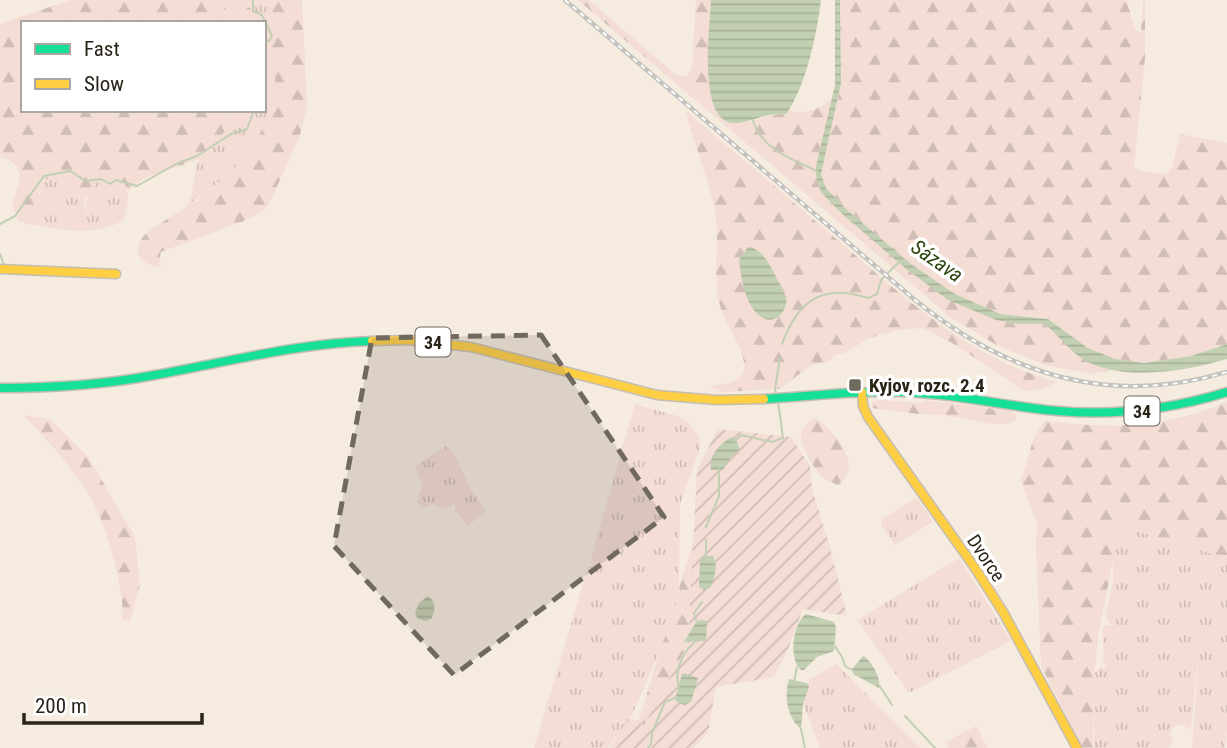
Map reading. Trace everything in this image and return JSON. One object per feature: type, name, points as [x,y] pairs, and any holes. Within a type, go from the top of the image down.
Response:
[{"type":"main road","points":[[0,269],[116,274]]},
{"type":"main road","name":"34","points":[[0,388],[93,384],[160,375],[325,344],[411,340],[471,347],[639,391],[689,399],[756,399],[863,392],[924,393],[1056,411],[1132,412],[1184,404],[1227,391]]},
{"type":"main road","name":"Dvorce","points":[[863,392],[863,406],[868,417],[1003,612],[1077,748]]},
{"type":"highlighted area","points":[[541,335],[664,517],[454,675],[334,546],[372,338]]},
{"type":"green space","points":[[70,0],[224,0],[225,21],[21,21],[21,112],[231,112],[227,129],[199,159],[145,178],[128,190],[124,183],[107,185],[102,181],[96,183],[88,197],[70,179],[44,179],[39,187],[35,206],[19,217],[18,221],[12,203],[19,181],[18,169],[9,160],[0,157],[0,24]]},
{"type":"green space","points":[[224,0],[267,0],[276,69],[274,94],[262,131],[241,163],[187,206],[198,162],[223,132],[231,112],[266,112],[266,21],[225,21]]},
{"type":"green space","points":[[226,0],[250,1],[251,17],[226,12]]},
{"type":"green space","points":[[267,0],[302,0],[307,106],[299,138],[269,204],[261,213],[241,222],[161,252],[159,263],[162,267],[147,263],[138,253],[143,236],[218,183],[243,158],[263,128],[274,97],[275,83]]},
{"type":"green space","points":[[578,0],[589,0],[676,75],[687,77],[692,68],[696,0],[711,0],[708,68],[714,104],[721,116],[738,123],[784,114],[789,110],[811,111],[832,100],[816,166],[821,192],[905,268],[948,300],[996,320],[1017,324],[1045,324],[1082,358],[1112,370],[1091,374],[1046,365],[998,346],[950,317]]},
{"type":"green space","points":[[840,0],[1126,0],[1136,31],[1141,32],[1145,0],[1145,59],[1134,167],[1140,171],[1166,174],[1172,167],[1180,134],[1227,143],[1227,344],[1191,356],[1144,363],[1115,359],[1088,348],[1048,318],[1000,314],[955,294],[911,264],[846,209],[826,188],[821,174],[841,83]]},
{"type":"green space","points":[[685,110],[941,325],[996,358],[1026,372],[1058,382],[1041,389],[1025,391],[952,343],[923,328],[898,330],[869,338],[847,352],[835,355],[828,362],[812,365],[779,389],[723,392],[708,386],[735,381],[742,374],[744,362],[718,299],[716,218]],"holes":[[[770,268],[786,296],[751,304],[743,284]]]},
{"type":"green space","points":[[44,179],[74,181],[86,194],[84,202],[88,217],[86,202],[96,183],[124,183],[128,196],[124,219],[114,225],[87,231],[43,227],[18,221],[40,195],[39,187]]},
{"type":"green space","points":[[878,400],[923,403],[924,400],[1011,411],[1016,420],[1007,424],[992,424],[943,415],[872,408],[872,403]]},
{"type":"green space","points":[[1227,402],[1227,558],[1123,527],[1115,533],[1094,674],[1093,748],[1083,748],[1041,666],[1037,523],[1021,481],[1034,437],[1045,421],[1093,425],[1159,422]]},
{"type":"green space","points":[[635,404],[681,417],[699,437],[700,448],[680,504],[679,585],[674,617],[633,713],[608,748],[534,748],[588,567],[592,566],[591,558]]},
{"type":"green space","points":[[23,415],[50,419],[89,458],[135,537],[140,585],[130,621],[122,620],[118,576],[106,532],[94,504],[62,458]]},
{"type":"green space","points":[[815,418],[838,439],[848,459],[846,477],[838,485],[822,477],[801,440],[802,430]]},
{"type":"green space","points":[[718,429],[791,437],[810,466],[812,489],[847,616],[803,609],[774,677],[716,687],[708,733],[693,748],[610,748],[628,719],[639,720],[644,725],[688,645],[697,470]]},
{"type":"green space","points":[[446,446],[454,454],[473,493],[486,511],[468,526],[455,511],[455,504],[446,509],[434,504],[423,508],[417,502],[422,486],[415,466]]},
{"type":"green space","points":[[915,498],[933,522],[895,545],[881,525],[882,519]]},
{"type":"green space","points":[[1123,527],[1227,558],[1225,748],[1192,748],[1200,639],[1191,730],[1182,724],[1173,727],[1170,733],[1173,743],[1168,748],[1094,748],[1094,674],[1106,664],[1102,662],[1103,635],[1104,626],[1112,625],[1106,614],[1113,581],[1113,539],[1115,533]]},
{"type":"green space","points":[[695,535],[688,645],[644,726],[639,720],[662,644],[674,616]]},
{"type":"green space","points":[[959,558],[1011,641],[909,693],[857,620]]},
{"type":"green space","points":[[836,664],[921,748],[820,748],[801,698],[810,679]]},
{"type":"green space","points":[[976,726],[988,748],[949,748],[945,742]]},
{"type":"shaded area","points":[[711,0],[821,0],[805,75],[786,114],[737,123],[721,117],[714,105],[708,69]]},
{"type":"shaded area","points":[[835,0],[840,0],[841,83],[821,174],[826,188],[846,209],[911,264],[955,294],[1000,314],[1048,319],[1088,348],[1115,359],[1144,363],[1191,356],[1227,344],[1227,359],[1173,371],[1133,372],[1096,366],[1076,354],[1045,324],[1017,324],[996,320],[948,300],[905,268],[840,212],[821,192],[816,176],[835,85]]},
{"type":"shaded area","points":[[748,247],[761,253],[766,259],[786,296],[783,312],[770,320],[760,316],[747,298],[739,260]]},
{"type":"shaded area","points":[[732,437],[740,449],[730,458],[723,470],[711,470],[716,450]]},
{"type":"shaded area","points":[[713,556],[714,576],[710,588],[704,590],[699,587],[700,560],[701,557]]},
{"type":"shaded area","points":[[428,596],[433,601],[434,609],[431,619],[426,621],[417,618],[415,613],[419,603]]},
{"type":"shaded area","points":[[806,614],[834,622],[834,651],[817,657],[801,670],[793,649],[795,633]]},
{"type":"shaded area","points":[[697,621],[707,621],[706,641],[684,642]]},
{"type":"shaded area","points":[[863,656],[875,670],[879,688],[853,674],[852,669]]},
{"type":"shaded area","points":[[684,673],[698,678],[691,702],[685,705],[675,699]]},
{"type":"shaded area","points":[[789,679],[807,683],[809,687],[803,704],[801,729],[788,706]]},
{"type":"waterway","points":[[253,0],[253,11],[262,15],[265,21]]},
{"type":"waterway","points":[[266,23],[272,36],[269,41],[266,40]]},
{"type":"waterway","points":[[0,224],[15,216],[44,176],[70,171],[86,181],[101,179],[110,184],[116,180],[137,186],[176,164],[197,156],[231,134],[247,129],[253,112]]},
{"type":"waterway","points":[[753,120],[757,130],[770,146],[817,171]]},
{"type":"waterway","points":[[0,254],[4,265]]},
{"type":"waterway","name":"Sázava","points":[[782,344],[788,329],[804,306],[825,294],[852,294],[868,298],[877,294],[881,280],[899,262]]},
{"type":"waterway","points":[[777,396],[775,390],[780,357]]},
{"type":"waterway","points":[[735,441],[741,435],[772,442],[783,438],[778,401]]},
{"type":"waterway","points":[[706,527],[719,496],[719,469]]},
{"type":"waterway","points":[[706,540],[706,555]]},
{"type":"waterway","points":[[696,620],[694,613],[702,602]]},
{"type":"waterway","points":[[679,687],[681,660],[698,640]]},
{"type":"waterway","points":[[835,646],[845,666],[854,671]]},
{"type":"waterway","points":[[794,682],[797,667]]},
{"type":"waterway","points":[[879,685],[892,705]]},
{"type":"waterway","points":[[648,748],[665,702],[677,697]]},
{"type":"waterway","points":[[905,716],[935,748]]},
{"type":"waterway","points":[[801,729],[805,748]]},
{"type":"railway","points":[[565,0],[915,300],[950,326],[987,348],[1024,365],[1062,377],[1101,384],[1142,386],[1184,382],[1227,372]]},
{"type":"traffic: fast","points":[[0,388],[58,387],[116,381],[290,349],[372,341]]},
{"type":"traffic: fast","points":[[764,399],[900,392],[1058,411],[1101,413],[1165,407],[1227,392]]},
{"type":"traffic: slow","points":[[0,269],[116,274]]},
{"type":"traffic: slow","points":[[372,341],[408,340],[471,347],[657,395],[717,400],[764,399]]},
{"type":"traffic: slow","points":[[862,392],[863,406],[868,417],[1003,612],[1077,748]]},
{"type":"place","name":"Kyjov, rozc. 2.4","points":[[855,385]]}]
